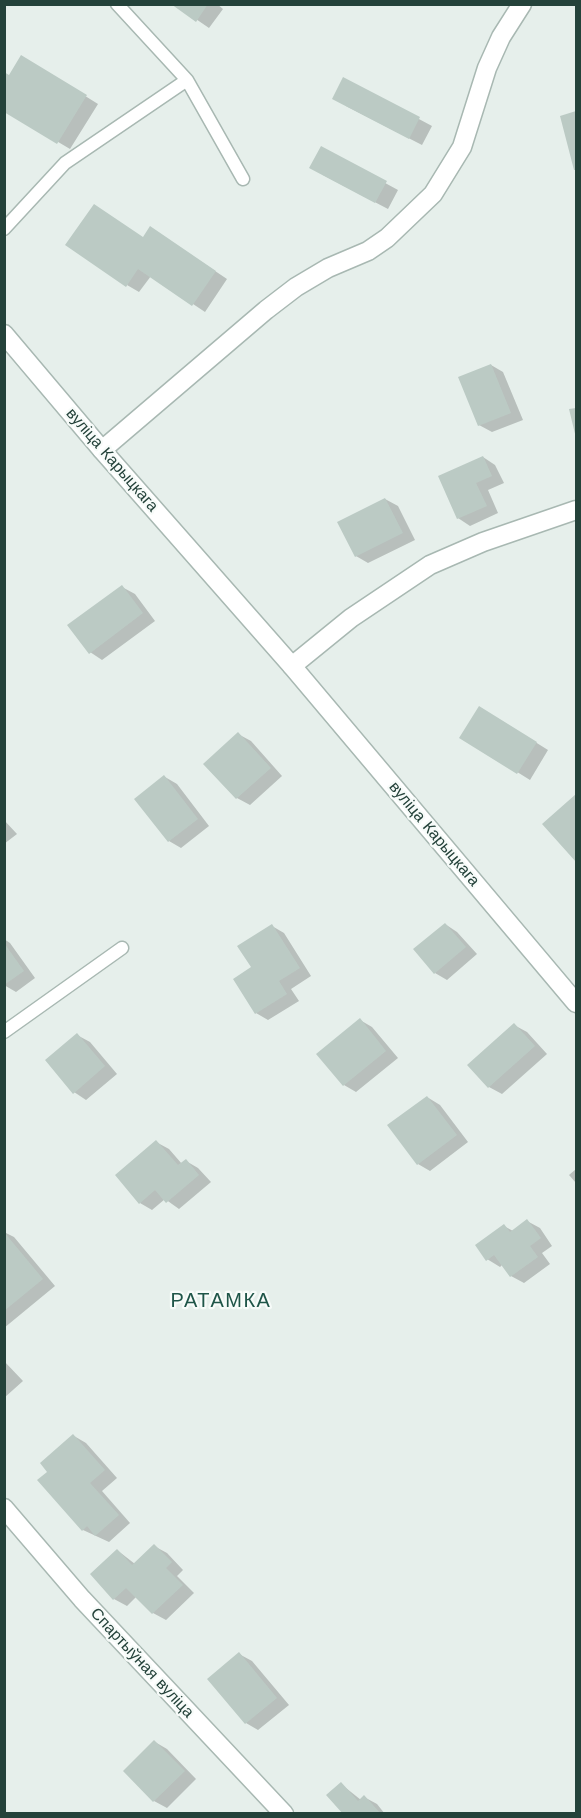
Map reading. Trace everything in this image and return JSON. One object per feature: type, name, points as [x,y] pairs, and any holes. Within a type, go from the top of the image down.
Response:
[{"type":"street","points":[[102,450],[266,309],[296,287],[378,244],[433,194],[462,147],[487,68],[501,37],[522,4]]},
{"type":"street","name":"вуліца Карыцкага","points":[[4,334],[102,450],[292,666],[576,1003]]},
{"type":"street","points":[[292,666],[351,618],[430,566],[483,542],[576,510]]},
{"type":"street","name":"Спартыўная вуліца","points":[[4,1508],[82,1599],[284,1814]]},
{"type":"lane","points":[[117,4],[187,81],[243,179]]},
{"type":"lane","points":[[4,229],[65,163],[187,81]]},
{"type":"lane","points":[[4,1032],[122,948]]},
{"type":"building","points":[[171,4],[208,4],[196,22]]},
{"type":"building","points":[[21,55],[87,95],[57,144],[4,112],[4,72],[9,75]]},
{"type":"building","points":[[343,77],[420,117],[409,139],[332,99]]},
{"type":"building","points":[[576,111],[576,170],[574,170],[560,116]]},
{"type":"building","points":[[321,146],[387,181],[375,203],[309,168]]},
{"type":"building","points":[[94,204],[143,237],[150,226],[216,271],[192,306],[138,269],[126,287],[65,245]]},
{"type":"building","points":[[491,364],[511,413],[478,426],[458,377]]},
{"type":"building","points":[[576,408],[576,438],[569,409]]},
{"type":"building","points":[[483,456],[492,476],[476,483],[487,506],[457,519],[438,476]]},
{"type":"building","points":[[385,498],[403,533],[355,557],[337,522]]},
{"type":"building","points":[[122,585],[143,613],[89,654],[67,625]]},
{"type":"building","points":[[479,706],[537,742],[517,774],[459,738]]},
{"type":"building","points":[[238,732],[271,768],[236,799],[203,764]]},
{"type":"building","points":[[164,775],[198,819],[168,842],[134,799]]},
{"type":"building","points":[[576,794],[576,862],[542,824]]},
{"type":"building","points":[[445,923],[466,947],[434,974],[413,949]]},
{"type":"building","points":[[272,924],[300,968],[279,981],[287,994],[255,1014],[233,979],[251,967],[237,946]]},
{"type":"building","points":[[4,943],[24,971],[4,985]]},
{"type":"building","points":[[360,1018],[386,1051],[343,1086],[316,1054]]},
{"type":"building","points":[[514,1023],[535,1046],[488,1088],[467,1065]]},
{"type":"building","points":[[77,1033],[105,1066],[73,1094],[45,1060]]},
{"type":"building","points":[[427,1096],[457,1135],[417,1165],[387,1125]]},
{"type":"building","points":[[156,1140],[178,1165],[186,1159],[199,1175],[166,1203],[155,1190],[139,1204],[115,1175]]},
{"type":"building","points":[[527,1219],[541,1238],[530,1246],[538,1257],[510,1277],[494,1255],[486,1261],[475,1245],[504,1224],[510,1232]]},
{"type":"building","points":[[4,1232],[43,1279],[4,1311]]},
{"type":"building","points":[[73,1434],[105,1470],[90,1483],[119,1515],[95,1536],[87,1526],[82,1531],[37,1480],[47,1472],[40,1463]]},
{"type":"building","points":[[154,1544],[172,1562],[166,1568],[183,1585],[152,1614],[126,1588],[113,1600],[90,1574],[117,1549],[132,1565]]},
{"type":"building","points":[[239,1652],[277,1698],[245,1724],[207,1679]]},
{"type":"building","points":[[154,1740],[185,1771],[153,1802],[123,1771]]},
{"type":"building","points":[[341,1782],[358,1801],[364,1795],[381,1814],[343,1814],[326,1795]]},
{"type":"district","name":"РАТАМКА","points":[[221,1301]]}]
